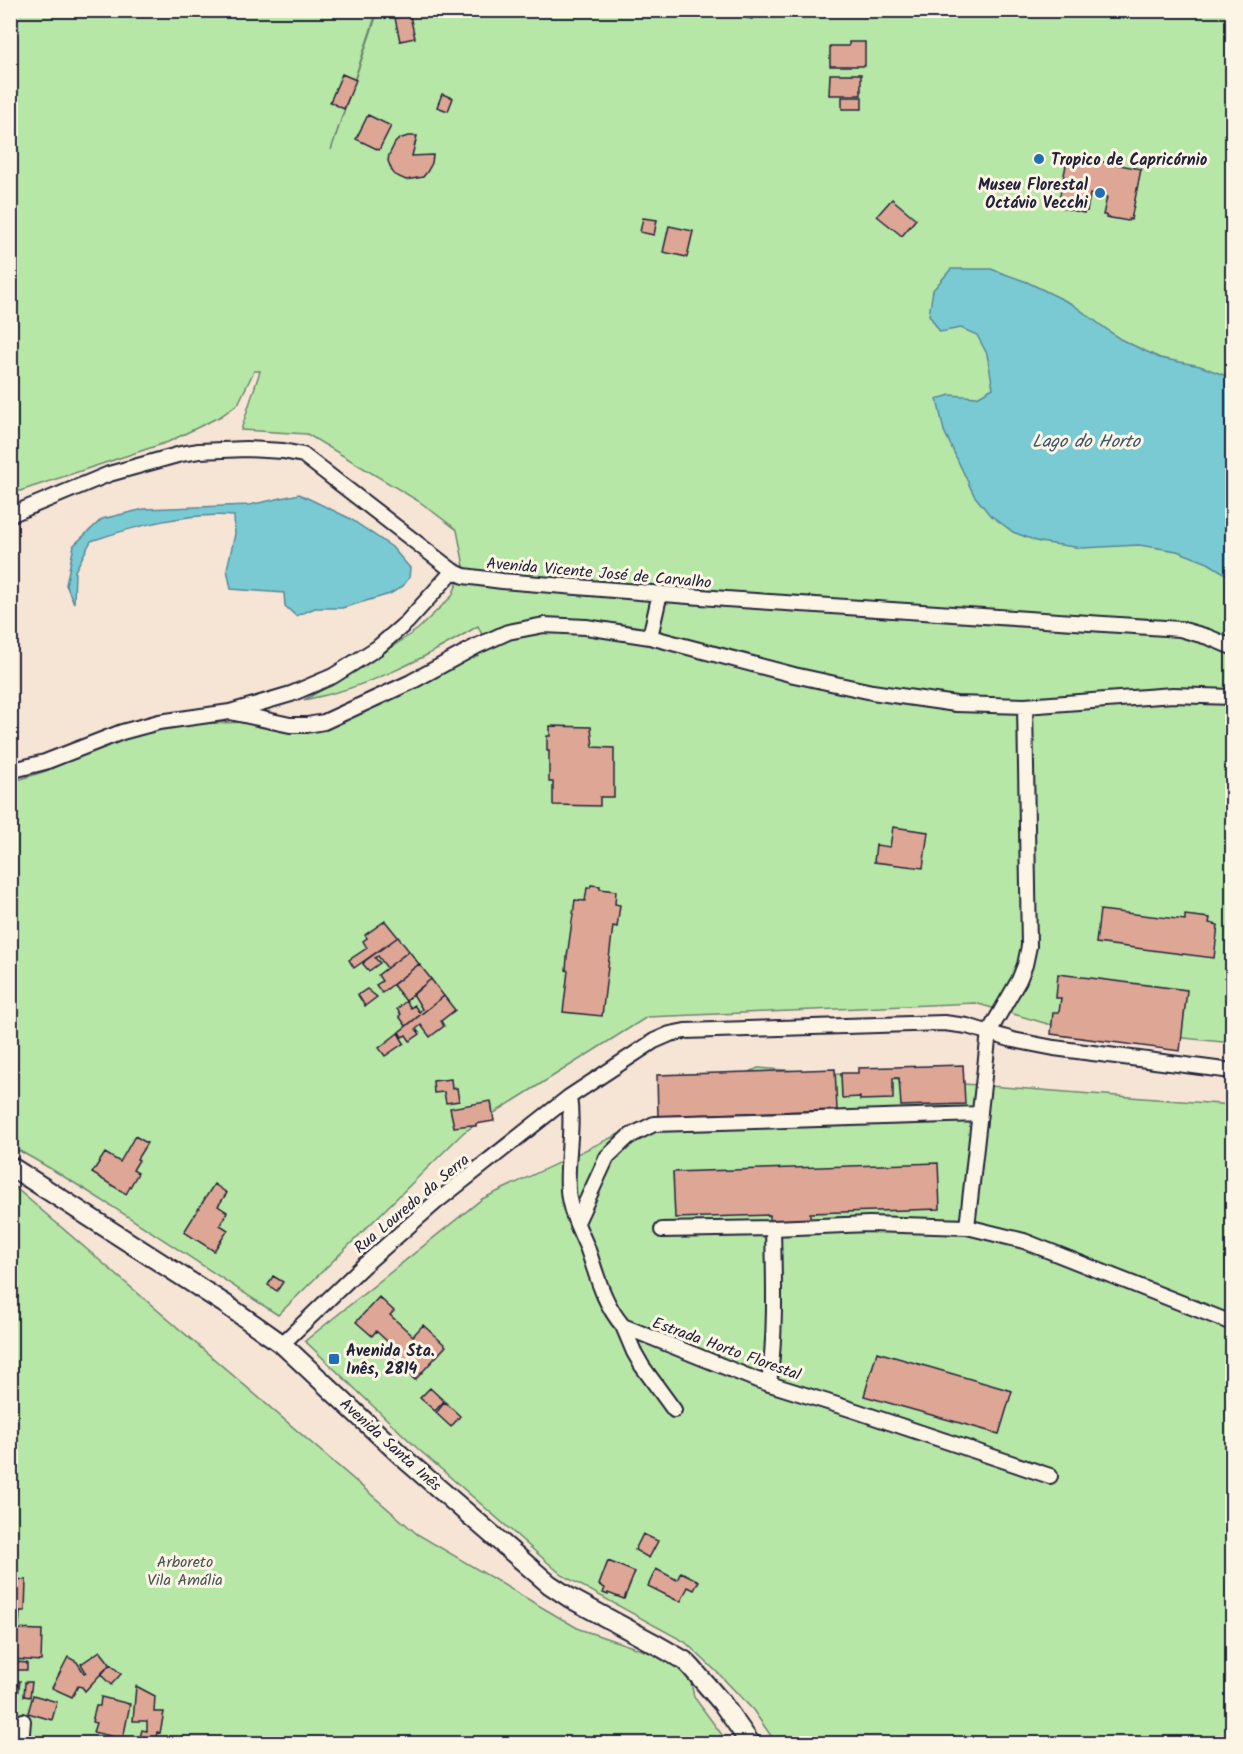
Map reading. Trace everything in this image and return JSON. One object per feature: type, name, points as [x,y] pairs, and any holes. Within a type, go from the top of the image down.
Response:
[{"type":"main road","name":"Avenida Santa Inês","points":[[10,1166],[225,1304],[282,1344],[407,1461],[549,1584],[570,1598],[657,1645],[691,1667],[722,1703],[751,1743]]},
{"type":"street","name":"Avenida Vicente José de Carvalho","points":[[10,515],[110,474],[181,454],[226,450],[283,451],[303,455],[453,571],[464,576],[726,599],[1180,629],[1208,637],[1233,648]]},
{"type":"street","points":[[10,771],[45,762],[133,728],[224,713],[291,694],[333,676],[377,648],[407,622],[453,571]]},
{"type":"street","points":[[650,637],[660,593]]},
{"type":"street","points":[[224,713],[290,725],[324,722],[411,682],[508,632],[544,625],[586,627],[650,637],[794,675],[872,692],[956,704],[1025,706],[1173,695],[1233,697]]},
{"type":"street","points":[[967,1227],[989,1032],[1019,980],[1029,946],[1025,706]]},
{"type":"street","name":"Rua Louredo da Serra","points":[[282,1344],[363,1266],[436,1202],[569,1097],[654,1041],[669,1034],[685,1031],[944,1023],[967,1026],[1012,1040],[1054,1048],[1233,1071]]},
{"type":"street","points":[[569,1097],[572,1118],[568,1192],[576,1222],[601,1290],[612,1312],[623,1326],[642,1366],[674,1410]]},
{"type":"street","points":[[576,1222],[607,1157],[628,1137],[654,1124],[980,1114]]},
{"type":"street","points":[[662,1230],[869,1224],[967,1227],[1024,1241],[1233,1323]]},
{"type":"street","points":[[769,1384],[774,1350],[775,1317],[773,1228]]},
{"type":"street","name":"Estrada Horto Florestal","points":[[623,1326],[769,1384],[1050,1476]]},
{"type":"street","points":[[21,1743],[23,1721]]},
{"type":"green space","points":[[10,11],[377,11],[331,150],[378,11],[1232,11],[1232,1043],[1048,1024],[975,1003],[647,1017],[464,1132],[278,1315],[113,1207],[11,1146],[11,782],[46,771],[124,736],[188,724],[303,720],[355,707],[487,646],[478,626],[437,650],[373,680],[328,695],[304,700],[363,667],[418,629],[452,596],[464,566],[457,530],[420,502],[307,434],[241,430],[260,371],[254,371],[238,404],[221,416],[168,442],[11,494]]},
{"type":"green space","points":[[758,1068],[1232,1105],[1232,1743],[776,1743],[753,1710],[685,1642],[562,1575],[417,1448],[305,1341],[482,1199]]},
{"type":"green space","name":"Arboreto Vila Amália","points":[[10,1183],[417,1534],[579,1629],[687,1665],[694,1697],[728,1743],[11,1743]]},
{"type":"water","name":"Lago do Horto","points":[[951,269],[991,269],[1027,282],[1072,304],[1120,339],[1160,358],[1200,366],[1232,378],[1232,578],[1208,563],[1177,551],[1139,545],[1082,548],[1039,542],[1013,532],[989,514],[974,495],[944,431],[937,399],[950,395],[977,397],[993,388],[987,354],[977,335],[961,328],[940,332],[929,315],[933,290]]},
{"type":"water","points":[[299,494],[349,518],[392,547],[410,568],[409,578],[403,586],[390,594],[342,608],[315,608],[296,616],[285,606],[284,593],[231,589],[227,569],[235,534],[234,516],[216,515],[162,521],[91,541],[75,571],[74,603],[66,585],[74,545],[102,519],[144,509],[250,505]]},
{"type":"building","points":[[721,10],[759,10],[757,16],[753,15],[752,19]]},
{"type":"building","points":[[410,16],[415,38],[400,41],[395,18]]},
{"type":"building","points":[[849,42],[865,42],[865,66],[830,66],[830,46],[849,46]]},
{"type":"building","points":[[342,74],[356,80],[344,109],[330,102]]},
{"type":"building","points":[[830,74],[861,74],[861,95],[829,95]]},
{"type":"building","points":[[442,94],[453,98],[448,111],[437,107]]},
{"type":"building","points":[[842,97],[862,97],[862,109],[842,109]]},
{"type":"building","points":[[368,115],[391,126],[379,150],[356,139]]},
{"type":"building","points":[[417,136],[412,156],[433,155],[432,163],[423,177],[406,180],[392,171],[388,161],[389,155],[399,139]]},
{"type":"building","points":[[1068,155],[1141,169],[1131,220],[1103,215],[1107,197],[1090,194],[1087,211],[1084,210],[1084,213],[1058,205]]},
{"type":"building","points":[[892,199],[916,219],[902,236],[877,216]]},
{"type":"building","points":[[643,218],[657,220],[654,235],[640,232]]},
{"type":"building","points":[[669,226],[693,231],[687,257],[663,252]]},
{"type":"building","points":[[550,726],[591,727],[593,747],[614,748],[614,797],[600,797],[600,806],[553,805],[553,782],[549,782],[549,751],[547,751]]},
{"type":"building","points":[[893,827],[928,832],[923,868],[874,862],[876,845],[890,847]]},
{"type":"building","points":[[591,885],[616,891],[615,904],[620,905],[617,927],[613,926],[602,1016],[563,1012],[568,971],[566,970],[567,957],[575,900],[585,901],[587,888]]},
{"type":"building","points":[[1100,910],[1185,920],[1185,915],[1210,918],[1209,923],[1218,925],[1214,958],[1096,943]]},
{"type":"building","points":[[385,921],[398,937],[354,968],[349,960],[367,948],[363,941],[367,938],[365,935]]},
{"type":"building","points":[[398,937],[409,951],[387,968],[378,956],[375,958],[380,963],[369,971],[363,964],[365,961]]},
{"type":"building","points":[[409,951],[419,964],[382,993],[376,985],[382,981],[378,975]]},
{"type":"building","points":[[419,964],[431,979],[406,1001],[393,985]]},
{"type":"building","points":[[1058,974],[1187,990],[1180,1051],[1051,1034],[1053,1012],[1059,1012],[1061,998],[1056,998]]},
{"type":"building","points":[[431,979],[444,996],[406,1026],[397,1009],[406,1001],[411,1008],[414,1005],[419,1012],[422,1009],[413,994]]},
{"type":"building","points":[[367,989],[377,997],[365,1006],[358,995]]},
{"type":"building","points":[[444,996],[455,1010],[441,1021],[444,1026],[430,1037],[421,1025],[416,1029],[420,1034],[410,1041],[406,1035],[402,1037],[399,1032]]},
{"type":"building","points":[[398,1033],[404,1043],[385,1056],[379,1048]]},
{"type":"building","points":[[963,1065],[965,1104],[901,1106],[899,1078],[893,1078],[893,1099],[842,1098],[841,1073],[858,1073],[858,1068]]},
{"type":"building","points":[[835,1069],[837,1110],[658,1116],[657,1075]]},
{"type":"building","points":[[451,1079],[452,1089],[457,1088],[459,1101],[446,1103],[444,1092],[434,1093],[433,1081]]},
{"type":"building","points":[[491,1101],[494,1121],[476,1124],[476,1126],[454,1127],[450,1108]]},
{"type":"building","points":[[135,1136],[147,1143],[137,1159],[139,1160],[133,1170],[138,1173],[126,1194],[92,1173],[105,1153],[120,1162]]},
{"type":"building","points":[[938,1163],[940,1209],[810,1213],[810,1223],[770,1224],[770,1215],[675,1218],[673,1172]]},
{"type":"building","points":[[214,1184],[227,1193],[218,1206],[227,1212],[220,1225],[228,1230],[214,1251],[184,1232]]},
{"type":"building","points":[[273,1276],[283,1282],[277,1291],[268,1285]]},
{"type":"building","points":[[379,1297],[394,1311],[390,1315],[413,1336],[423,1325],[446,1346],[415,1380],[392,1359],[399,1352],[376,1331],[372,1336],[356,1322]]},
{"type":"building","points":[[877,1352],[1012,1391],[999,1434],[864,1396]]},
{"type":"building","points":[[430,1388],[444,1401],[435,1411],[420,1398]]},
{"type":"building","points":[[445,1402],[460,1416],[451,1427],[436,1413]]},
{"type":"building","points":[[643,1534],[658,1541],[649,1558],[635,1550]]},
{"type":"building","points":[[608,1561],[635,1572],[624,1599],[603,1593],[605,1588],[599,1585]]},
{"type":"building","points":[[656,1569],[677,1580],[681,1572],[699,1581],[694,1590],[688,1587],[681,1601],[676,1600],[648,1586]]},
{"type":"building","points":[[13,1579],[26,1580],[25,1611],[20,1611],[19,1626],[10,1626]]},
{"type":"building","points":[[13,1629],[42,1630],[41,1661],[12,1659]]},
{"type":"building","points":[[100,1651],[110,1664],[85,1691],[78,1686],[72,1697],[52,1688],[68,1657],[77,1662],[84,1673],[86,1672],[81,1664]]},
{"type":"building","points":[[16,1662],[27,1663],[27,1670],[16,1670],[15,1676],[10,1676],[10,1668],[16,1669]]},
{"type":"building","points":[[110,1664],[121,1674],[111,1685],[101,1675]]},
{"type":"building","points":[[10,1680],[20,1681],[15,1716],[10,1716]]},
{"type":"building","points":[[25,1682],[32,1682],[30,1697],[24,1696]]},
{"type":"building","points":[[136,1686],[155,1696],[154,1712],[164,1712],[160,1733],[157,1732],[155,1744],[138,1744],[142,1730],[147,1731],[147,1721],[133,1721]]},
{"type":"building","points":[[33,1695],[57,1702],[52,1720],[28,1713]]},
{"type":"building","points":[[101,1697],[130,1704],[123,1739],[93,1732],[96,1723],[92,1722],[96,1706],[100,1706]]},
{"type":"place","name":"Tropico de Capricórnio","points":[[1039,159]]},
{"type":"place","name":"Museu Florestal Octávio Vecchi","points":[[1100,193]]},
{"type":"place","name":"Avenida Sta. Inês, 2814","points":[[334,1359]]}]
